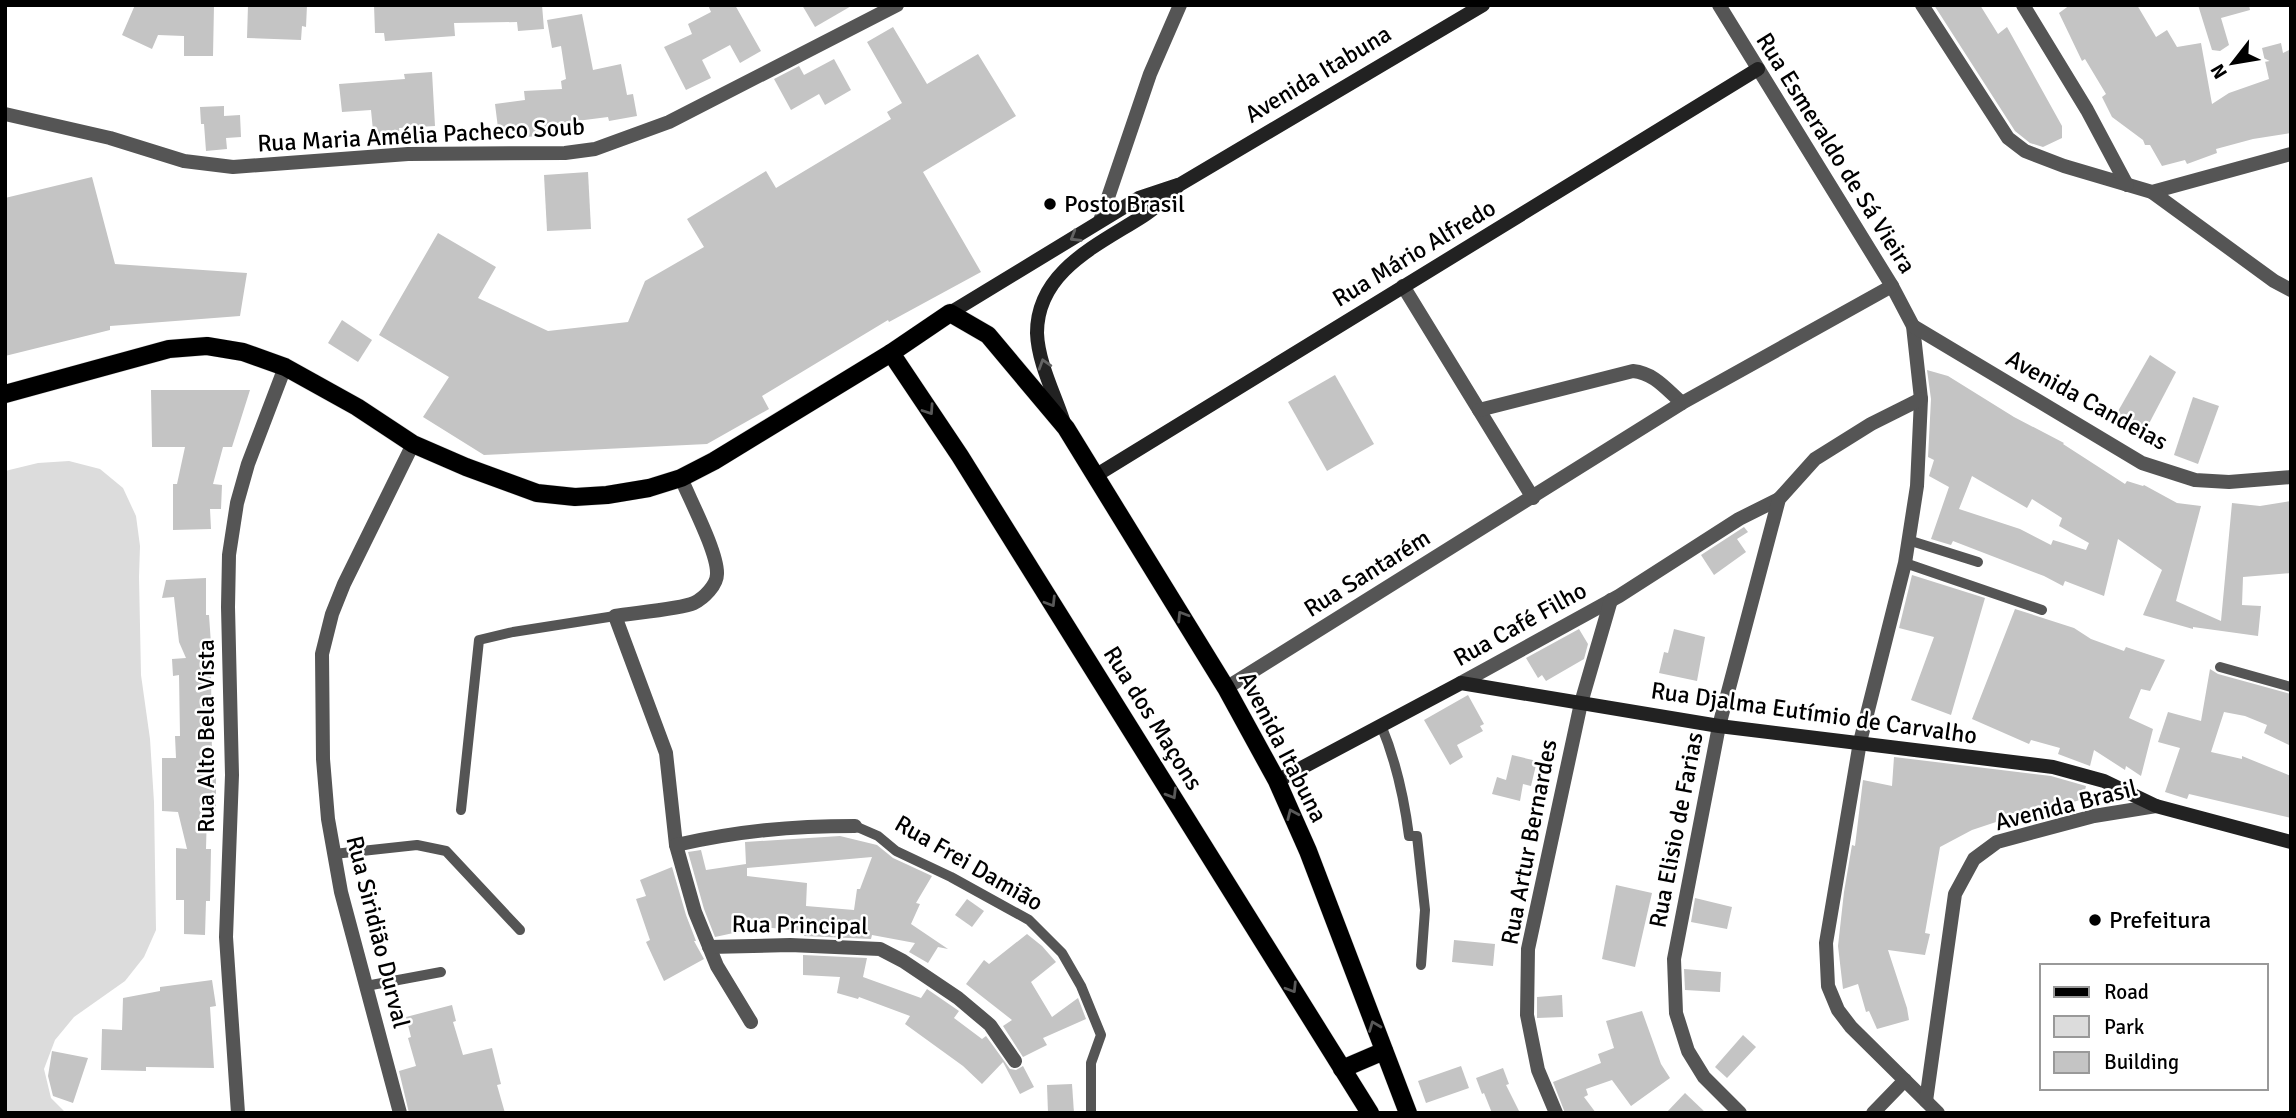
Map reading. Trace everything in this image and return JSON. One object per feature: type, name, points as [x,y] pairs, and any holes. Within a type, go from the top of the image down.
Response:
[{"type":"main road","name":"Avenida Itabuna","points":[[950,313],[988,335],[1066,428],[1226,688],[1277,781],[1308,851],[1408,1113]]},
{"type":"main road","points":[[5,394],[169,349],[207,346],[243,352],[285,367],[357,407],[413,444],[466,467],[537,493],[575,497],[607,495],[649,488],[681,478],[714,461],[891,353],[950,313]]},
{"type":"main road","name":"Rua dos Maçons","points":[[891,353],[960,456],[1370,1113]]},
{"type":"main road","points":[[1342,1069],[1384,1051]]},
{"type":"street","name":"Rua Maria Amélia Pacheco Soub","points":[[5,114],[110,138],[184,161],[233,167],[408,153],[565,153],[595,149],[669,122],[897,5]]},
{"type":"street","points":[[1100,221],[1150,74],[1180,5]]},
{"type":"street","name":"Avenida Itabuna","points":[[1066,428],[1042,358],[1037,334],[1041,308],[1050,287],[1068,266],[1088,250],[1144,215],[1179,185],[1483,5]]},
{"type":"street","name":"Rua Esmeraldo de Sá Vieira","points":[[1719,5],[1892,286],[1913,326]]},
{"type":"street","points":[[1922,5],[2008,138],[2025,151],[2064,166],[2152,192],[2274,281],[2291,290]]},
{"type":"street","points":[[2022,5],[2087,110],[2127,185]]},
{"type":"street","name":"Rua Mário Alfredo","points":[[1096,476],[1758,69]]},
{"type":"street","points":[[2152,192],[2291,154]]},
{"type":"street","name":"Avenida Itabuna","points":[[950,313],[1139,198],[1179,185]]},
{"type":"street","points":[[1404,286],[1532,498]]},
{"type":"street","name":"Rua Santarém","points":[[1226,688],[1682,403],[1892,286]]},
{"type":"street","points":[[1913,326],[1921,399],[1917,486],[1905,563],[1860,741],[1826,943],[1828,986],[1838,1010],[1851,1027],[1938,1113]]},
{"type":"street","name":"Avenida Candeias","points":[[1913,326],[2142,463],[2195,480],[2229,482],[2291,477]]},
{"type":"street","name":"Rua Alto Bela Vista","points":[[238,1113],[226,937],[232,775],[229,555],[237,503],[248,464],[285,367]]},
{"type":"street","points":[[1479,410],[1633,371],[1655,378],[1682,403]]},
{"type":"street","points":[[1779,499],[1815,459],[1871,424],[1921,399]]},
{"type":"street","name":"Rua Siridião Durval","points":[[400,1113],[341,892],[328,819],[323,759],[323,654],[332,614],[344,584],[413,444]]},
{"type":"street","points":[[681,478],[712,551],[717,574],[714,582],[709,591],[693,604],[615,616],[666,753],[676,845],[695,912],[718,966],[751,1022]]},
{"type":"street","name":"Rua Café Filho","points":[[1277,781],[1611,600],[1739,519],[1779,499]]},
{"type":"street","name":"Rua Elisio de Farias","points":[[1740,1113],[1704,1077],[1688,1051],[1676,1013],[1674,959],[1719,726],[1779,499]]},
{"type":"street","name":"Rua Artur Bernardes","points":[[1556,1113],[1538,1070],[1527,1016],[1528,949],[1581,703],[1611,600]]},
{"type":"street","name":"Rua Djalma Eutímio de Carvalho","points":[[1461,682],[1719,726],[1860,741],[2053,768],[2104,781],[2156,806]]},
{"type":"street","name":"Avenida Brasil","points":[[1926,1101],[1955,894],[1974,859],[1997,842],[2094,816],[2156,806],[2291,842]]},
{"type":"street","name":"Rua Frei Damião","points":[[676,845],[730,833],[855,826]]},
{"type":"street","name":"Rua Principal","points":[[709,947],[790,945],[880,949],[958,998],[990,1025],[1015,1061]]},
{"type":"street","points":[[1873,1113],[1905,1080]]},
{"type":"lane","points":[[1908,540],[1978,562]]},
{"type":"lane","points":[[1905,563],[2042,610]]},
{"type":"lane","points":[[461,810],[479,640],[492,635],[615,616]]},
{"type":"lane","points":[[2220,667],[2291,687]]},
{"type":"lane","points":[[1381,725],[1397,768],[1409,836],[1417,836],[1425,910],[1422,965]]},
{"type":"lane","name":"Rua Frei Damião","points":[[855,826],[878,836],[896,851],[951,877],[1029,920],[1062,953],[1081,986],[1101,1035],[1091,1063],[1091,1113]]},
{"type":"lane","points":[[334,854],[417,845],[446,851],[520,930]]},
{"type":"lane","points":[[366,986],[441,972]]},
{"type":"green space","points":[[69,461],[100,469],[123,488],[136,516],[140,546],[141,675],[150,739],[154,802],[156,930],[144,957],[125,981],[74,1017],[55,1040],[44,1069],[51,1098],[66,1113],[5,1113],[5,471],[38,463]]},
{"type":"building","points":[[135,5],[214,5],[213,56],[184,56],[184,36],[158,35],[152,49],[122,35]]},
{"type":"building","points":[[248,5],[307,5],[306,27],[302,26],[301,40],[247,38]]},
{"type":"building","points":[[374,5],[542,5],[544,29],[518,31],[517,22],[454,23],[455,36],[385,41],[384,33],[375,33]]},
{"type":"building","points":[[708,5],[735,5],[761,51],[740,63],[730,45],[702,60],[711,78],[686,90],[664,47],[692,34],[688,24],[711,12]]},
{"type":"building","points":[[802,5],[853,5],[815,27]]},
{"type":"building","points":[[1934,5],[1980,5],[1998,34],[2007,27],[2062,126],[2062,138],[2043,147],[2030,143],[2015,131]]},
{"type":"building","points":[[2070,5],[2137,5],[2156,37],[2167,30],[2177,47],[2201,43],[2212,104],[2229,93],[2269,79],[2262,48],[2281,43],[2283,53],[2291,49],[2291,133],[2216,149],[2217,153],[2187,164],[2185,160],[2162,166],[2150,145],[2145,145],[2143,140],[2112,117],[2102,97],[2106,94],[2085,59],[2082,61],[2059,13]]},
{"type":"building","points":[[2198,5],[2249,5],[2250,10],[2221,18],[2229,45],[2220,51],[2212,50]]},
{"type":"building","points":[[582,14],[593,70],[621,64],[627,95],[633,94],[637,116],[609,121],[608,117],[553,124],[554,135],[525,137],[523,133],[499,136],[495,104],[525,100],[524,91],[562,89],[561,81],[566,79],[561,46],[552,48],[547,20]]},
{"type":"building","points":[[893,27],[927,84],[978,54],[1016,116],[923,172],[981,272],[889,322],[888,320],[762,396],[769,409],[707,444],[484,455],[423,417],[449,377],[379,335],[438,233],[496,267],[478,298],[548,331],[628,322],[645,281],[704,247],[687,219],[766,171],[776,188],[891,119],[887,112],[902,103],[867,42]]},
{"type":"building","points":[[834,59],[851,90],[825,105],[819,94],[791,110],[774,79],[799,66],[804,75]]},
{"type":"building","points":[[432,72],[435,126],[399,128],[400,138],[374,141],[371,110],[342,112],[339,84],[405,79],[404,74]]},
{"type":"building","points":[[224,106],[224,116],[240,115],[241,137],[226,138],[227,149],[206,151],[200,107]]},
{"type":"building","points":[[588,172],[591,229],[547,231],[544,175]]},
{"type":"building","points":[[92,177],[115,264],[247,273],[240,316],[110,326],[110,330],[5,356],[5,198]]},
{"type":"building","points":[[342,320],[372,340],[358,362],[328,343]]},
{"type":"building","points":[[2150,355],[2176,372],[2142,437],[2113,420]]},
{"type":"building","points":[[1927,370],[1948,376],[2014,417],[2064,443],[2125,484],[2127,481],[2144,485],[2177,503],[2201,506],[2176,601],[2221,621],[2232,503],[2260,506],[2291,501],[2291,573],[2243,577],[2242,605],[2261,606],[2258,636],[2193,629],[2143,615],[2162,570],[2118,539],[2104,596],[2065,581],[2063,586],[1953,541],[1951,545],[1931,539],[1949,487],[1929,476],[1934,460],[1928,457],[1931,399]],"holes":[[[1972,476],[2027,508],[2032,499],[2062,518],[2059,526],[2089,543],[2086,550],[2053,540],[2051,545],[2020,529],[1959,509]]]},
{"type":"building","points":[[1335,375],[1374,444],[1327,471],[1288,402]]},
{"type":"building","points":[[151,390],[250,390],[232,447],[223,447],[213,484],[222,485],[221,509],[210,509],[211,529],[173,530],[173,484],[177,484],[185,447],[152,447]]},
{"type":"building","points":[[2193,397],[2219,406],[2198,464],[2174,455]]},
{"type":"building","points":[[1744,527],[1748,532],[1737,539],[1746,552],[1714,575],[1701,555]]},
{"type":"building","points":[[1912,575],[1985,598],[1951,715],[1911,700],[1934,637],[1899,628]]},
{"type":"building","points":[[206,578],[206,615],[209,615],[213,673],[212,759],[216,759],[216,812],[207,812],[206,849],[211,849],[210,901],[206,901],[205,935],[184,934],[184,900],[176,900],[176,848],[187,849],[178,812],[162,811],[162,758],[176,758],[175,736],[180,736],[179,675],[173,676],[172,659],[186,658],[179,642],[174,597],[162,598],[166,580]]},
{"type":"building","points":[[2015,609],[2074,628],[2091,639],[2124,651],[2126,647],[2165,660],[2150,691],[2141,689],[2129,718],[2153,729],[2141,776],[2126,766],[2125,770],[2094,750],[2090,766],[2058,754],[2060,748],[2031,740],[2029,744],[1972,719]]},
{"type":"building","points":[[1579,629],[1588,644],[1584,659],[1546,681],[1542,675],[1538,678],[1526,658]]},
{"type":"building","points":[[1674,629],[1705,637],[1697,681],[1659,673]]},
{"type":"building","points":[[2210,669],[2218,674],[2291,694],[2291,746],[2264,733],[2267,725],[2245,716],[2224,712],[2211,752],[2242,759],[2242,756],[2291,776],[2291,818],[2189,794],[2187,799],[2165,792],[2180,748],[2158,742],[2168,712],[2201,721]]},
{"type":"building","points":[[1468,695],[1484,724],[1480,726],[1483,731],[1457,745],[1463,757],[1450,765],[1424,720]]},
{"type":"building","points":[[1512,755],[1537,761],[1531,786],[1523,784],[1520,801],[1492,794],[1497,777],[1506,780]]},
{"type":"building","points":[[1894,757],[2051,776],[2086,786],[2083,799],[2054,808],[2004,814],[2005,819],[1972,830],[1940,847],[1925,933],[1930,934],[1925,955],[1888,950],[1909,1020],[1877,1029],[1869,1011],[1866,1012],[1858,984],[1843,989],[1838,946],[1844,892],[1852,845],[1855,846],[1863,780],[1892,786]]},
{"type":"building","points":[[840,836],[877,845],[893,858],[932,876],[916,903],[920,904],[911,924],[948,949],[938,947],[928,963],[909,952],[915,943],[872,935],[871,939],[804,936],[804,931],[761,927],[715,937],[688,852],[701,850],[706,870],[746,864],[745,842]],"holes":[[[872,857],[860,889],[857,889],[854,910],[806,906],[807,883],[747,876],[747,868]]]},
{"type":"building","points":[[672,867],[694,941],[704,959],[664,981],[646,942],[650,940],[636,899],[646,896],[640,880]]},
{"type":"building","points":[[1616,885],[1652,893],[1635,967],[1602,959]]},
{"type":"building","points":[[1695,898],[1732,907],[1727,929],[1691,922]]},
{"type":"building","points":[[967,899],[984,911],[972,927],[955,915]]},
{"type":"building","points":[[1027,934],[1056,962],[1031,982],[1052,1017],[1078,998],[1086,1019],[1043,1038],[1047,1045],[1023,1057],[1003,1026],[1012,1020],[966,984],[984,960],[989,964]]},
{"type":"building","points":[[1454,940],[1495,944],[1493,966],[1452,962]]},
{"type":"building","points":[[803,955],[867,958],[863,977],[921,998],[927,989],[959,1011],[954,1018],[982,1039],[986,1036],[1010,1069],[1016,1070],[1023,1066],[1034,1087],[1020,1094],[1003,1062],[982,1084],[963,1066],[905,1024],[910,1016],[859,997],[858,999],[837,993],[840,977],[803,975]]},
{"type":"building","points":[[1684,969],[1721,972],[1720,992],[1685,990]]},
{"type":"building","points":[[212,980],[216,1006],[210,1007],[214,1068],[146,1067],[146,1071],[101,1070],[102,1029],[122,1030],[123,998],[160,991],[160,987]]},
{"type":"building","points":[[1562,995],[1563,1017],[1537,1018],[1537,997]]},
{"type":"building","points":[[452,1005],[456,1021],[453,1022],[463,1055],[492,1048],[501,1084],[497,1085],[505,1113],[409,1113],[399,1071],[416,1066],[408,1038],[411,1037],[406,1017]]},
{"type":"building","points":[[1642,1011],[1661,1064],[1670,1078],[1631,1106],[1612,1080],[1586,1089],[1588,1095],[1584,1097],[1596,1113],[1565,1113],[1553,1082],[1601,1063],[1598,1054],[1614,1048],[1606,1021]]},
{"type":"building","points":[[1743,1035],[1756,1047],[1727,1078],[1715,1067]]},
{"type":"building","points":[[52,1051],[88,1058],[73,1103],[53,1096],[48,1076]]},
{"type":"building","points":[[1461,1066],[1469,1088],[1426,1103],[1418,1081]]},
{"type":"building","points":[[1503,1068],[1509,1084],[1506,1085],[1520,1113],[1492,1113],[1484,1093],[1482,1094],[1476,1078]]},
{"type":"building","points":[[1072,1084],[1074,1113],[1048,1113],[1047,1085]]},
{"type":"building","points":[[1685,1093],[1706,1113],[1666,1113]]},
{"type":"place","name":"Posto Brasil","points":[[1050,204]]},
{"type":"place","name":"Prefeitura","points":[[2095,920]]}]
